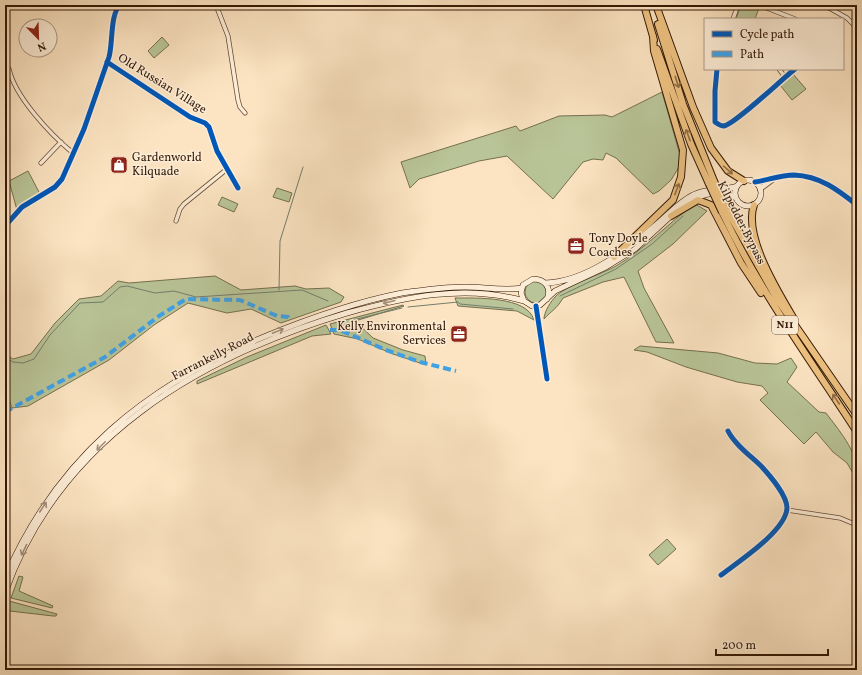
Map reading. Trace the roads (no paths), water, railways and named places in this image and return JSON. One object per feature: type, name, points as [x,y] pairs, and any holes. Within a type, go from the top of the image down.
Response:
[{"type":"highway","name":"Kilpedder Bypass","points":[[644,5],[653,36],[691,144],[711,182],[740,249],[796,341],[857,432]]},
{"type":"highway","name":"Kilpedder Bypass","points":[[653,5],[684,104],[711,182]]},
{"type":"highway","points":[[656,5],[693,107],[711,148],[728,171],[744,181]]},
{"type":"highway","name":"N11","points":[[614,257],[673,200],[681,177],[683,150],[654,51],[653,36]]},
{"type":"highway","name":"N11","points":[[671,216],[698,200],[711,205],[749,276],[776,317],[796,341]]},
{"type":"highway","name":"N11","points":[[754,204],[751,213],[752,226],[760,252],[773,284],[827,372]]},
{"type":"highway","name":"Kilpedder Bypass","points":[[724,211],[776,299],[857,415]]},
{"type":"main road","points":[[744,181],[754,182],[760,189],[760,198],[754,204],[742,204],[736,198],[722,193],[699,196],[687,203],[671,216],[635,249],[606,267],[554,291],[547,300],[536,306],[528,304],[524,301],[522,297],[522,288],[526,282],[533,279],[545,282],[562,281],[614,257],[633,245],[682,201],[704,190],[737,186],[744,181]]},
{"type":"main road","points":[[736,198],[737,186]]},
{"type":"main road","points":[[545,282],[549,291],[547,300]]},
{"type":"main road","name":"Farrankelly Road","points":[[5,578],[17,552],[41,510],[80,460],[114,426],[137,407],[189,373],[231,351],[282,329],[365,302],[429,289],[466,287],[509,290],[522,288]]},
{"type":"main road","name":"Farrankelly Road","points":[[5,593],[30,540],[50,508],[73,476],[120,428],[140,411],[184,382],[235,355],[286,334],[340,316],[397,300],[426,295],[460,293],[501,295],[524,301]]},
{"type":"street","points":[[5,226],[22,207],[55,187],[62,179],[84,129],[107,62],[112,46],[114,15],[120,5]]},
{"type":"street","points":[[216,5],[228,36],[238,100],[240,107],[245,113]]},
{"type":"street","points":[[733,18],[738,5]]},
{"type":"street","points":[[759,5],[793,18]]},
{"type":"street","points":[[824,5],[847,18],[857,28]]},
{"type":"street","name":"Old Russian Village","points":[[107,62],[190,117],[205,123],[209,127],[217,150],[238,188]]},
{"type":"street","points":[[9,69],[36,117],[73,153]]},
{"type":"street","points":[[716,70],[714,105],[715,122],[724,126],[747,110],[794,70]]},
{"type":"street","points":[[780,70],[785,77]]},
{"type":"street","points":[[41,163],[61,142]]},
{"type":"street","points":[[176,220],[180,209],[184,204],[227,169]]},
{"type":"street","points":[[754,182],[794,175],[813,178],[829,183],[857,205]]},
{"type":"street","points":[[760,189],[775,178]]},
{"type":"street","points":[[536,306],[547,379]]},
{"type":"street","points":[[721,575],[760,546],[780,525],[787,510],[783,497],[773,479],[728,431]]},
{"type":"street","points":[[787,510],[834,517],[857,525]]},
{"type":"waterway","points":[[279,290],[280,241],[303,167]]},
{"type":"waterway","points":[[560,296],[616,269],[652,244],[683,216]]},
{"type":"waterway","points":[[5,357],[13,362],[23,363],[34,359],[50,335],[80,303],[103,302],[120,287],[127,286],[155,293],[174,291],[196,297],[302,290],[328,301]]},
{"type":"waterway","points":[[408,307],[458,302],[460,304],[513,309]]},
{"type":"waterway","points":[[353,320],[402,308]]},
{"type":"place","name":"Gardenworld Kilquade","points":[[119,165]]},
{"type":"place","name":"Tony Doyle Coaches","points":[[576,246]]},
{"type":"place","name":"Kelly Environmental Services","points":[[459,334]]}]
